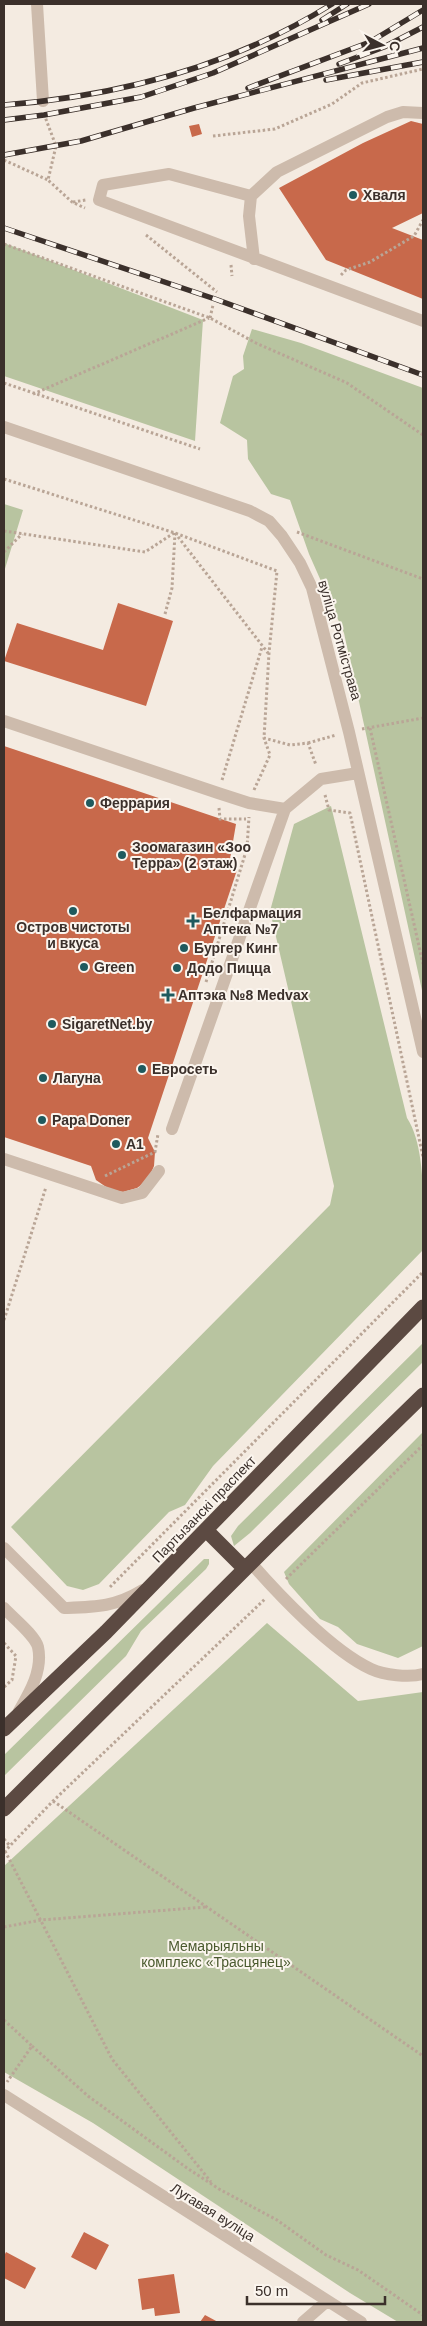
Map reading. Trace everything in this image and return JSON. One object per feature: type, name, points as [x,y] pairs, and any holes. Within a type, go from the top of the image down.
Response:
[{"type":"highway","name":"Партызанскі праспект","points":[[9,1724],[106,1632],[423,1307]]},
{"type":"highway","points":[[4,1809],[423,1395]]},
{"type":"highway","points":[[206,1530],[248,1566]]},
{"type":"street","points":[[37,4],[43,101]]},
{"type":"street","points":[[254,258],[249,216],[252,196],[277,172],[387,117],[403,112],[423,113]]},
{"type":"street","points":[[252,196],[169,174],[103,184],[99,200],[423,321]]},
{"type":"street","name":"вуліца Ротмістрава","points":[[4,427],[250,511],[269,521],[282,536],[300,563],[312,588],[347,721],[423,1052]]},
{"type":"street","points":[[4,721],[249,803],[284,809]]},
{"type":"street","points":[[172,1129],[284,809],[321,780],[358,772]]},
{"type":"street","points":[[4,1158],[122,1198],[142,1193],[159,1171]]},
{"type":"street","points":[[4,1548],[64,1608],[109,1606],[124,1601],[154,1583]]},
{"type":"street","points":[[248,1566],[332,1644],[371,1669],[392,1674],[423,1674]]},
{"type":"street","points":[[4,1608],[33,1638],[38,1647],[37,1670],[32,1689],[9,1724]]},
{"type":"street","name":"Лугавая вуліца","points":[[4,2095],[326,2302],[361,2322]]},
{"type":"street","points":[[303,2322],[326,2302]]},
{"type":"path","points":[[213,136],[275,129],[332,104],[362,83],[423,70]]},
{"type":"path","points":[[4,160],[48,180]]},
{"type":"path","points":[[341,275],[346,270],[370,262],[414,236],[423,220]]},
{"type":"path","points":[[4,244],[210,318],[256,343],[347,383],[423,435]]},
{"type":"path","points":[[210,318],[213,305]]},
{"type":"path","points":[[33,394],[210,318]]},
{"type":"path","points":[[4,383],[200,449]]},
{"type":"path","points":[[4,479],[175,533],[277,571],[269,653],[264,738],[270,755],[249,803],[248,848],[203,991]]},
{"type":"path","points":[[4,531],[145,552],[175,533]]},
{"type":"path","points":[[296,531],[423,579]]},
{"type":"path","points":[[165,614],[172,588],[175,533]]},
{"type":"path","points":[[175,533],[262,647],[269,653]]},
{"type":"path","points":[[4,552],[23,534]]},
{"type":"path","points":[[249,819],[220,819],[218,793],[262,647]]},
{"type":"path","points":[[423,718],[370,728],[423,964]]},
{"type":"path","points":[[264,738],[290,745],[308,743],[321,780],[328,810],[350,813],[423,1158]]},
{"type":"path","points":[[96,1180],[155,1152],[158,1134]]},
{"type":"path","points":[[4,1320],[50,1174]]},
{"type":"path","points":[[106,1592],[423,1272]]},
{"type":"path","points":[[214,2186],[112,2059],[4,1852],[54,1801],[423,1445]]},
{"type":"path","points":[[4,1644],[16,1656],[12,1680],[4,1687]]},
{"type":"path","points":[[54,1801],[423,2056]]},
{"type":"path","points":[[4,1839],[10,1846]]},
{"type":"path","points":[[4,1926],[41,1920],[206,1907]]},
{"type":"path","points":[[4,2020],[88,2096],[214,2186],[277,2220],[326,2255],[358,2270],[423,2314]]},
{"type":"path","points":[[4,2086],[32,2046]]},
{"type":"green space","points":[[4,243],[203,320],[195,441],[4,376]]},
{"type":"green space","points":[[252,329],[301,343],[423,388],[423,995],[344,633],[309,554],[290,500],[271,494],[248,459],[247,440],[220,423],[233,376],[244,369],[243,356]]},
{"type":"green space","points":[[4,504],[23,510],[4,572]]},
{"type":"green space","points":[[331,806],[407,1118],[418,1146],[423,1199],[423,1250],[213,1466],[185,1505],[169,1512],[99,1584],[83,1590],[67,1586],[11,1527],[330,1205],[334,1186],[270,911],[294,824]]},
{"type":"green space","points":[[423,1343],[423,1362],[250,1533],[234,1546],[231,1536],[238,1526]]},
{"type":"green space","points":[[423,1432],[423,1646],[398,1658],[357,1644],[338,1627],[320,1619],[289,1584],[284,1572]]},
{"type":"green space","points":[[204,1559],[209,1559],[206,1569],[141,1631],[126,1656],[4,1776],[4,1755]]},
{"type":"green space","name":"Мемарыяльны комплекс «Трасцянец»","points":[[267,1623],[358,1701],[423,1692],[423,2322],[398,2322],[350,2293],[93,2123],[4,2072],[4,1866]]},
{"type":"building","name":"Хваля","points":[[411,121],[423,124],[423,213],[392,228],[423,240],[423,299],[326,260],[279,188],[363,143]]},
{"type":"building","points":[[199,124],[202,134],[192,137],[189,126]]},
{"type":"building","points":[[118,603],[173,621],[146,706],[4,661],[17,623],[103,650]]},
{"type":"building","points":[[4,746],[236,824],[229,865],[238,867],[148,1138],[155,1152],[154,1166],[148,1180],[137,1188],[123,1192],[109,1189],[96,1180],[91,1166],[4,1137]]},
{"type":"building","points":[[84,2232],[109,2245],[96,2270],[71,2257]]},
{"type":"building","points":[[6,2252],[36,2268],[25,2289],[4,2278],[4,2256]]},
{"type":"building","points":[[174,2274],[180,2313],[155,2316],[154,2308],[142,2310],[138,2279]]},
{"type":"building","points":[[205,2315],[218,2322],[200,2322]]},
{"type":"railway","points":[[4,105],[90,94],[174,74],[215,61],[255,45],[294,26],[332,4]]},
{"type":"railway","points":[[322,20],[347,4]]},
{"type":"railway","points":[[4,120],[44,115],[141,97],[213,73],[369,4]]},
{"type":"railway","points":[[248,88],[370,42],[423,10]]},
{"type":"railway","points":[[339,64],[384,47],[423,27]]},
{"type":"railway","points":[[4,155],[81,141],[194,108],[423,48]]},
{"type":"railway","points":[[326,80],[423,62]]},
{"type":"railway","points":[[4,228],[215,299],[423,375]]},
{"type":"place","name":"Хваля","points":[[353,195]]},
{"type":"place","name":"Феррария","points":[[90,803]]},
{"type":"place","name":"Зоомагазин «Зоо Терра» (2 этаж)","points":[[122,855]]},
{"type":"place","name":"Остров чистоты и вкуса","points":[[73,911]]},
{"type":"place","name":"Белфармация Аптека №7","points":[[193,921]]},
{"type":"place","name":"Бургер Кинг","points":[[184,948]]},
{"type":"place","name":"Green","points":[[84,967]]},
{"type":"place","name":"Додо Пицца","points":[[177,968]]},
{"type":"place","name":"Аптэка №8 Medvax","points":[[168,995]]},
{"type":"place","name":"SigaretNet.by","points":[[52,1024]]},
{"type":"place","name":"Евросеть","points":[[142,1069]]},
{"type":"place","name":"Лагуна","points":[[43,1078]]},
{"type":"place","name":"Papa Doner","points":[[42,1120]]},
{"type":"place","name":"A1","points":[[116,1144]]}]
